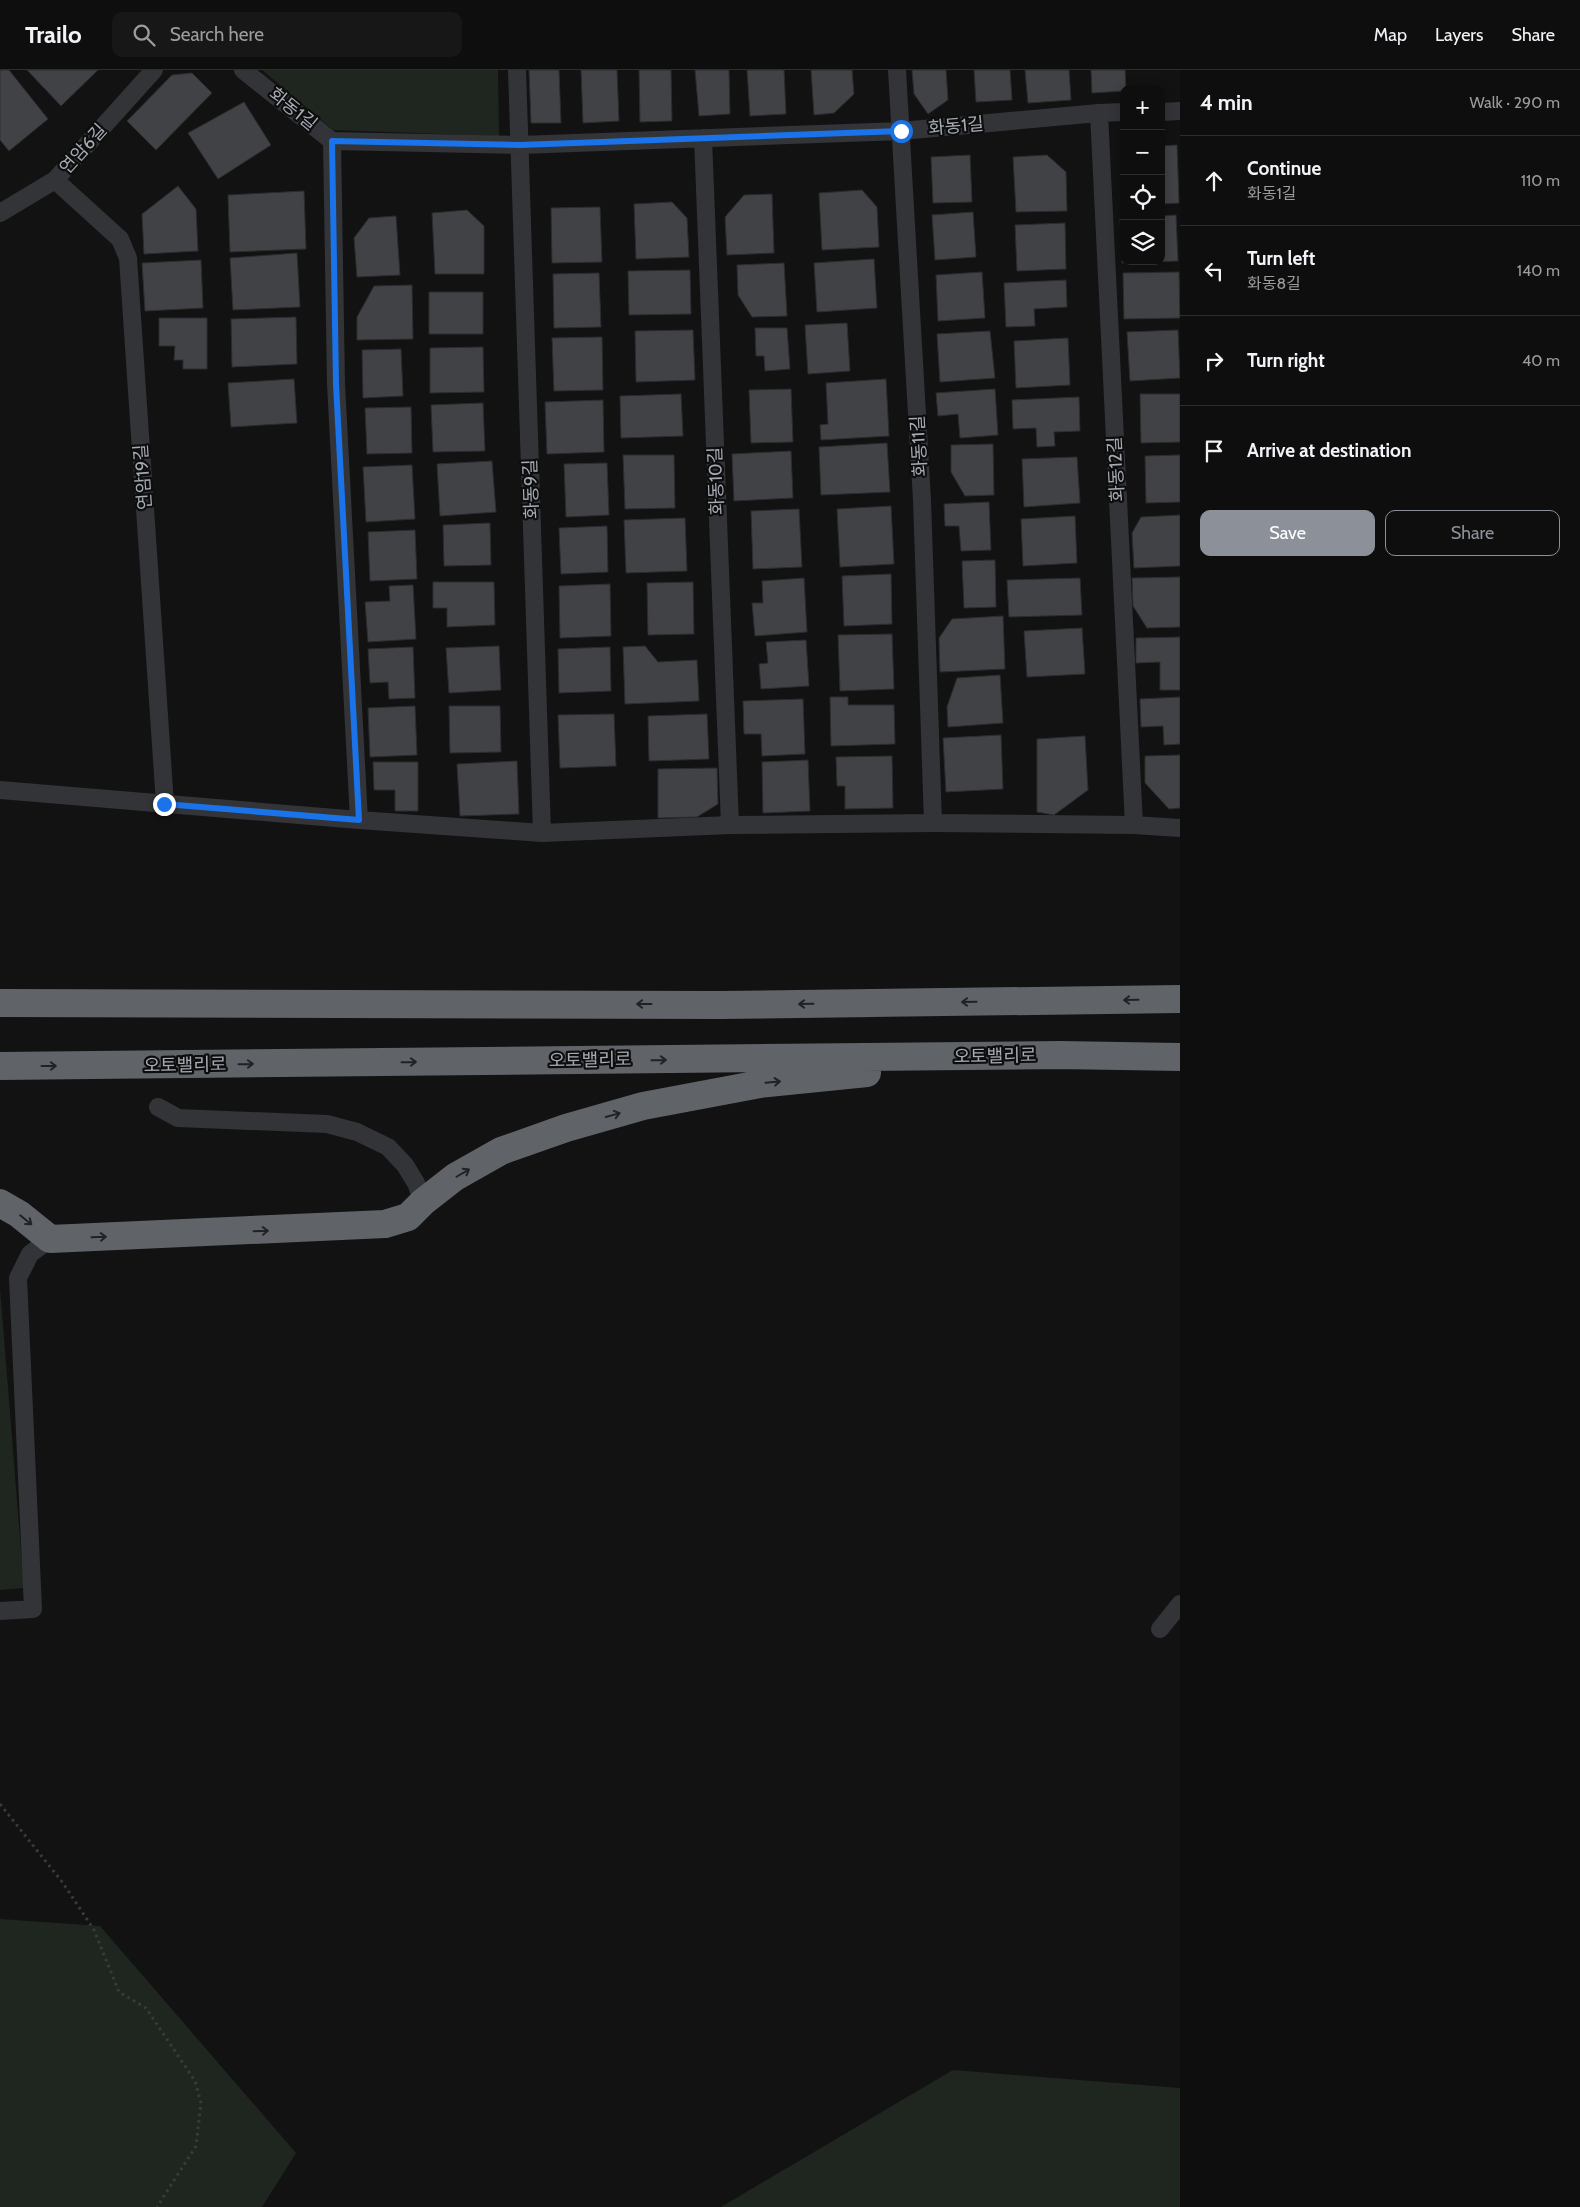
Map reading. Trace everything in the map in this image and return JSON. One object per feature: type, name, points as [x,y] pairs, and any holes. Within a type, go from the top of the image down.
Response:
[{"type":"highway","points":[[0,1003],[730,1005],[1180,1000]]},
{"type":"highway","points":[[0,1203],[19,1214],[50,1239],[385,1224],[408,1217],[423,1202],[455,1177],[501,1151],[566,1128],[643,1106],[760,1084],[1060,1055]]},
{"type":"highway","name":"오토밸리로","points":[[0,1066],[1060,1055],[1180,1057]]},
{"type":"lane","name":"연암6길","points":[[0,214],[55,180],[154,70]]},
{"type":"lane","name":"화동1길","points":[[243,70],[332,141],[520,145],[901,131],[1120,112]]},
{"type":"lane","name":"화동9길","points":[[517,70],[542,833]]},
{"type":"lane","name":"화동11길","points":[[898,70],[922,500],[933,823]]},
{"type":"lane","points":[[1165,112],[1180,112]]},
{"type":"lane","name":"화동12길","points":[[1099,113],[1134,825]]},
{"type":"lane","name":"화동10길","points":[[702,138],[730,825]]},
{"type":"lane","points":[[332,141],[336,384],[359,820]]},
{"type":"lane","name":"연암19길","points":[[55,180],[120,239],[128,258],[164,804]]},
{"type":"lane","points":[[0,790],[359,820],[542,833],[730,825],[933,823],[1134,825],[1180,828]]},
{"type":"lane","points":[[158,1107],[178,1118],[328,1124],[357,1132],[388,1147],[405,1166],[416,1183],[423,1202]]},
{"type":"lane","points":[[0,1611],[34,1609],[18,1278],[30,1254],[50,1239]]},
{"type":"lane","points":[[1160,1629],[1180,1604]]},
{"type":"path","points":[[0,1804],[63,1883],[94,1930],[119,1992],[146,2008],[165,2039],[195,2081],[201,2104],[196,2146],[157,2207]]},
{"type":"shaded area","points":[[262,70],[498,70],[499,136],[333,130]]},
{"type":"shaded area","points":[[0,1288],[24,1588],[0,1590]]},
{"type":"shaded area","points":[[0,1919],[100,1926],[296,2153],[262,2207],[0,2207]]},
{"type":"shaded area","points":[[953,2070],[1180,2088],[1180,2207],[721,2207]]},
{"type":"building","points":[[0,70],[9,70],[48,119],[9,151],[0,140]]},
{"type":"building","points":[[27,70],[98,70],[61,106]]},
{"type":"building","points":[[529,70],[559,70],[561,123],[531,123]]},
{"type":"building","points":[[581,70],[617,70],[619,121],[583,123]]},
{"type":"building","points":[[639,70],[671,70],[672,121],[640,122]]},
{"type":"building","points":[[695,70],[729,70],[730,114],[699,116]]},
{"type":"building","points":[[747,70],[784,70],[786,114],[750,116]]},
{"type":"building","points":[[811,70],[852,70],[854,94],[834,113],[814,115]]},
{"type":"building","points":[[912,70],[946,70],[948,100],[928,114],[914,94]]},
{"type":"building","points":[[974,70],[1010,70],[1012,100],[976,102]]},
{"type":"building","points":[[1025,70],[1069,70],[1071,100],[1028,103]]},
{"type":"building","points":[[1091,70],[1125,70],[1126,85],[1120,85],[1120,91],[1092,93]]},
{"type":"building","points":[[192,73],[212,93],[156,150],[127,121],[172,75]]},
{"type":"building","points":[[244,102],[271,145],[218,179],[188,133]]},
{"type":"building","points":[[1177,145],[1179,203],[1165,204],[1165,146]]},
{"type":"building","points":[[970,155],[972,202],[933,203],[931,157]]},
{"type":"building","points":[[1047,155],[1066,172],[1067,211],[1016,212],[1013,157]]},
{"type":"building","points":[[178,186],[196,209],[198,251],[144,254],[142,214]]},
{"type":"building","points":[[862,190],[877,207],[879,247],[822,250],[819,193]]},
{"type":"building","points":[[304,191],[306,249],[230,252],[228,195]]},
{"type":"building","points":[[772,194],[774,253],[727,255],[725,217],[744,195]]},
{"type":"building","points":[[672,202],[687,218],[689,257],[636,259],[634,204]]},
{"type":"building","points":[[600,207],[602,262],[552,263],[551,208]]},
{"type":"building","points":[[467,210],[484,226],[484,274],[435,274],[432,213]]},
{"type":"building","points":[[973,212],[976,257],[935,260],[932,215]]},
{"type":"building","points":[[1176,215],[1178,261],[1165,261],[1165,216]]},
{"type":"building","points":[[396,216],[400,275],[357,277],[354,238],[369,218]]},
{"type":"building","points":[[1065,223],[1066,269],[1017,271],[1015,225]]},
{"type":"building","points":[[297,253],[300,307],[233,310],[230,258]]},
{"type":"building","points":[[874,259],[877,308],[817,312],[814,263]]},
{"type":"building","points":[[201,260],[203,308],[145,311],[142,263]]},
{"type":"building","points":[[784,263],[787,316],[752,317],[738,295],[737,265]]},
{"type":"building","points":[[690,270],[691,314],[629,315],[628,271]]},
{"type":"building","points":[[982,272],[985,318],[938,321],[936,275]]},
{"type":"building","points":[[1179,272],[1180,318],[1124,319],[1123,273]]},
{"type":"building","points":[[599,273],[601,327],[554,328],[553,274]]},
{"type":"building","points":[[1066,280],[1067,307],[1034,309],[1035,326],[1006,327],[1004,283]]},
{"type":"building","points":[[412,285],[413,339],[357,340],[357,317],[374,286]]},
{"type":"building","points":[[429,292],[483,292],[483,334],[429,334]]},
{"type":"building","points":[[296,317],[297,364],[232,367],[231,319]]},
{"type":"building","points":[[159,318],[207,318],[207,369],[183,369],[183,360],[174,360],[175,346],[159,346]]},
{"type":"building","points":[[847,323],[850,371],[808,374],[805,325]]},
{"type":"building","points":[[755,328],[787,328],[790,369],[765,371],[764,356],[756,356]]},
{"type":"building","points":[[693,330],[695,380],[636,382],[635,331]]},
{"type":"building","points":[[1178,330],[1180,378],[1130,381],[1127,332]]},
{"type":"building","points":[[990,331],[995,378],[940,382],[937,334]]},
{"type":"building","points":[[602,337],[603,390],[554,391],[552,338]]},
{"type":"building","points":[[1068,338],[1070,385],[1016,388],[1014,341]]},
{"type":"building","points":[[483,347],[484,392],[430,393],[430,348]]},
{"type":"building","points":[[401,349],[403,396],[363,398],[362,350]]},
{"type":"building","points":[[294,379],[297,423],[231,427],[228,383]]},
{"type":"building","points":[[886,379],[889,436],[821,440],[820,425],[828,424],[826,383]]},
{"type":"building","points":[[791,389],[793,442],[751,443],[749,390]]},
{"type":"building","points":[[995,389],[998,435],[960,438],[958,414],[938,416],[936,393]]},
{"type":"building","points":[[681,394],[683,436],[621,438],[620,396]]},
{"type":"building","points":[[1140,394],[1180,394],[1180,442],[1141,443]]},
{"type":"building","points":[[1079,397],[1080,431],[1054,432],[1055,446],[1037,447],[1036,428],[1013,429],[1012,400]]},
{"type":"building","points":[[603,400],[604,452],[547,454],[545,402]]},
{"type":"building","points":[[483,403],[485,451],[433,452],[431,405]]},
{"type":"building","points":[[411,407],[412,453],[367,454],[365,408]]},
{"type":"building","points":[[887,443],[890,492],[821,495],[819,447]]},
{"type":"building","points":[[993,444],[994,495],[965,496],[951,472],[951,445]]},
{"type":"building","points":[[791,451],[793,498],[734,501],[732,454]]},
{"type":"building","points":[[623,455],[674,455],[675,508],[625,509]]},
{"type":"building","points":[[1180,455],[1180,502],[1146,503],[1145,456]]},
{"type":"building","points":[[1077,457],[1080,503],[1024,507],[1022,459]]},
{"type":"building","points":[[492,461],[496,512],[440,516],[437,464]]},
{"type":"building","points":[[607,463],[609,515],[566,517],[564,464]]},
{"type":"building","points":[[412,465],[415,519],[366,522],[363,467]]},
{"type":"building","points":[[989,502],[991,550],[961,551],[959,526],[945,526],[944,504]]},
{"type":"building","points":[[891,506],[894,564],[840,567],[837,509]]},
{"type":"building","points":[[799,509],[802,567],[753,569],[751,511]]},
{"type":"building","points":[[1180,515],[1180,566],[1134,568],[1132,533],[1141,517]]},
{"type":"building","points":[[1075,516],[1077,563],[1023,566],[1021,519]]},
{"type":"building","points":[[685,518],[687,571],[626,573],[624,520]]},
{"type":"building","points":[[490,523],[491,565],[444,566],[443,525]]},
{"type":"building","points":[[607,526],[608,572],[561,574],[559,528]]},
{"type":"building","points":[[415,530],[417,579],[370,581],[368,532]]},
{"type":"building","points":[[995,560],[996,607],[964,608],[962,561]]},
{"type":"building","points":[[891,574],[892,624],[844,626],[842,576]]},
{"type":"building","points":[[1180,577],[1180,627],[1147,628],[1133,606],[1132,578]]},
{"type":"building","points":[[804,578],[807,632],[755,636],[752,603],[763,603],[762,581]]},
{"type":"building","points":[[1080,578],[1082,615],[1009,617],[1007,580]]},
{"type":"building","points":[[433,582],[494,582],[495,625],[447,627],[447,608],[433,608]]},
{"type":"building","points":[[693,582],[694,634],[648,635],[647,583]]},
{"type":"building","points":[[610,584],[611,636],[560,638],[559,586]]},
{"type":"building","points":[[413,585],[416,639],[368,642],[365,602],[390,601],[389,586]]},
{"type":"building","points":[[1003,616],[1005,669],[940,672],[939,638],[952,619]]},
{"type":"building","points":[[1082,628],[1085,674],[1027,677],[1024,631]]},
{"type":"building","points":[[892,634],[894,689],[840,691],[838,635]]},
{"type":"building","points":[[1180,637],[1180,690],[1160,690],[1160,662],[1136,663],[1136,638]]},
{"type":"building","points":[[806,640],[809,686],[761,689],[759,664],[768,663],[766,642]]},
{"type":"building","points":[[499,646],[501,690],[449,693],[446,648]]},
{"type":"building","points":[[645,646],[658,662],[697,660],[699,701],[625,704],[623,647]]},
{"type":"building","points":[[413,647],[415,698],[389,699],[388,682],[370,683],[368,649]]},
{"type":"building","points":[[610,647],[611,691],[559,693],[558,649]]},
{"type":"building","points":[[1000,675],[1003,723],[948,727],[947,707],[957,678]]},
{"type":"building","points":[[830,697],[848,697],[848,705],[894,705],[895,744],[831,746]]},
{"type":"building","points":[[1180,697],[1180,744],[1164,745],[1163,726],[1141,727],[1140,699]]},
{"type":"building","points":[[803,699],[805,754],[762,756],[761,734],[744,734],[743,701]]},
{"type":"building","points":[[415,706],[417,755],[370,757],[368,708]]},
{"type":"building","points":[[449,706],[500,706],[501,752],[450,753]]},
{"type":"building","points":[[614,714],[616,766],[560,768],[558,715]]},
{"type":"building","points":[[707,714],[709,759],[649,761],[648,716]]},
{"type":"building","points":[[1001,735],[1003,789],[946,792],[943,738]]},
{"type":"building","points":[[1085,736],[1088,790],[1054,815],[1037,812],[1037,739]]},
{"type":"building","points":[[1180,755],[1180,808],[1169,809],[1145,783],[1145,756]]},
{"type":"building","points":[[892,756],[893,808],[845,809],[845,786],[837,786],[836,757]]},
{"type":"building","points":[[808,760],[810,811],[763,813],[762,762]]},
{"type":"building","points":[[517,761],[519,814],[460,816],[457,764]]},
{"type":"building","points":[[373,762],[418,762],[418,811],[395,811],[395,790],[374,790]]},
{"type":"building","points":[[717,768],[718,804],[697,817],[658,818],[658,769]]},
{"type":"route","points":[[164,804],[359,820],[336,384],[332,141],[520,145],[901,131]]}]
